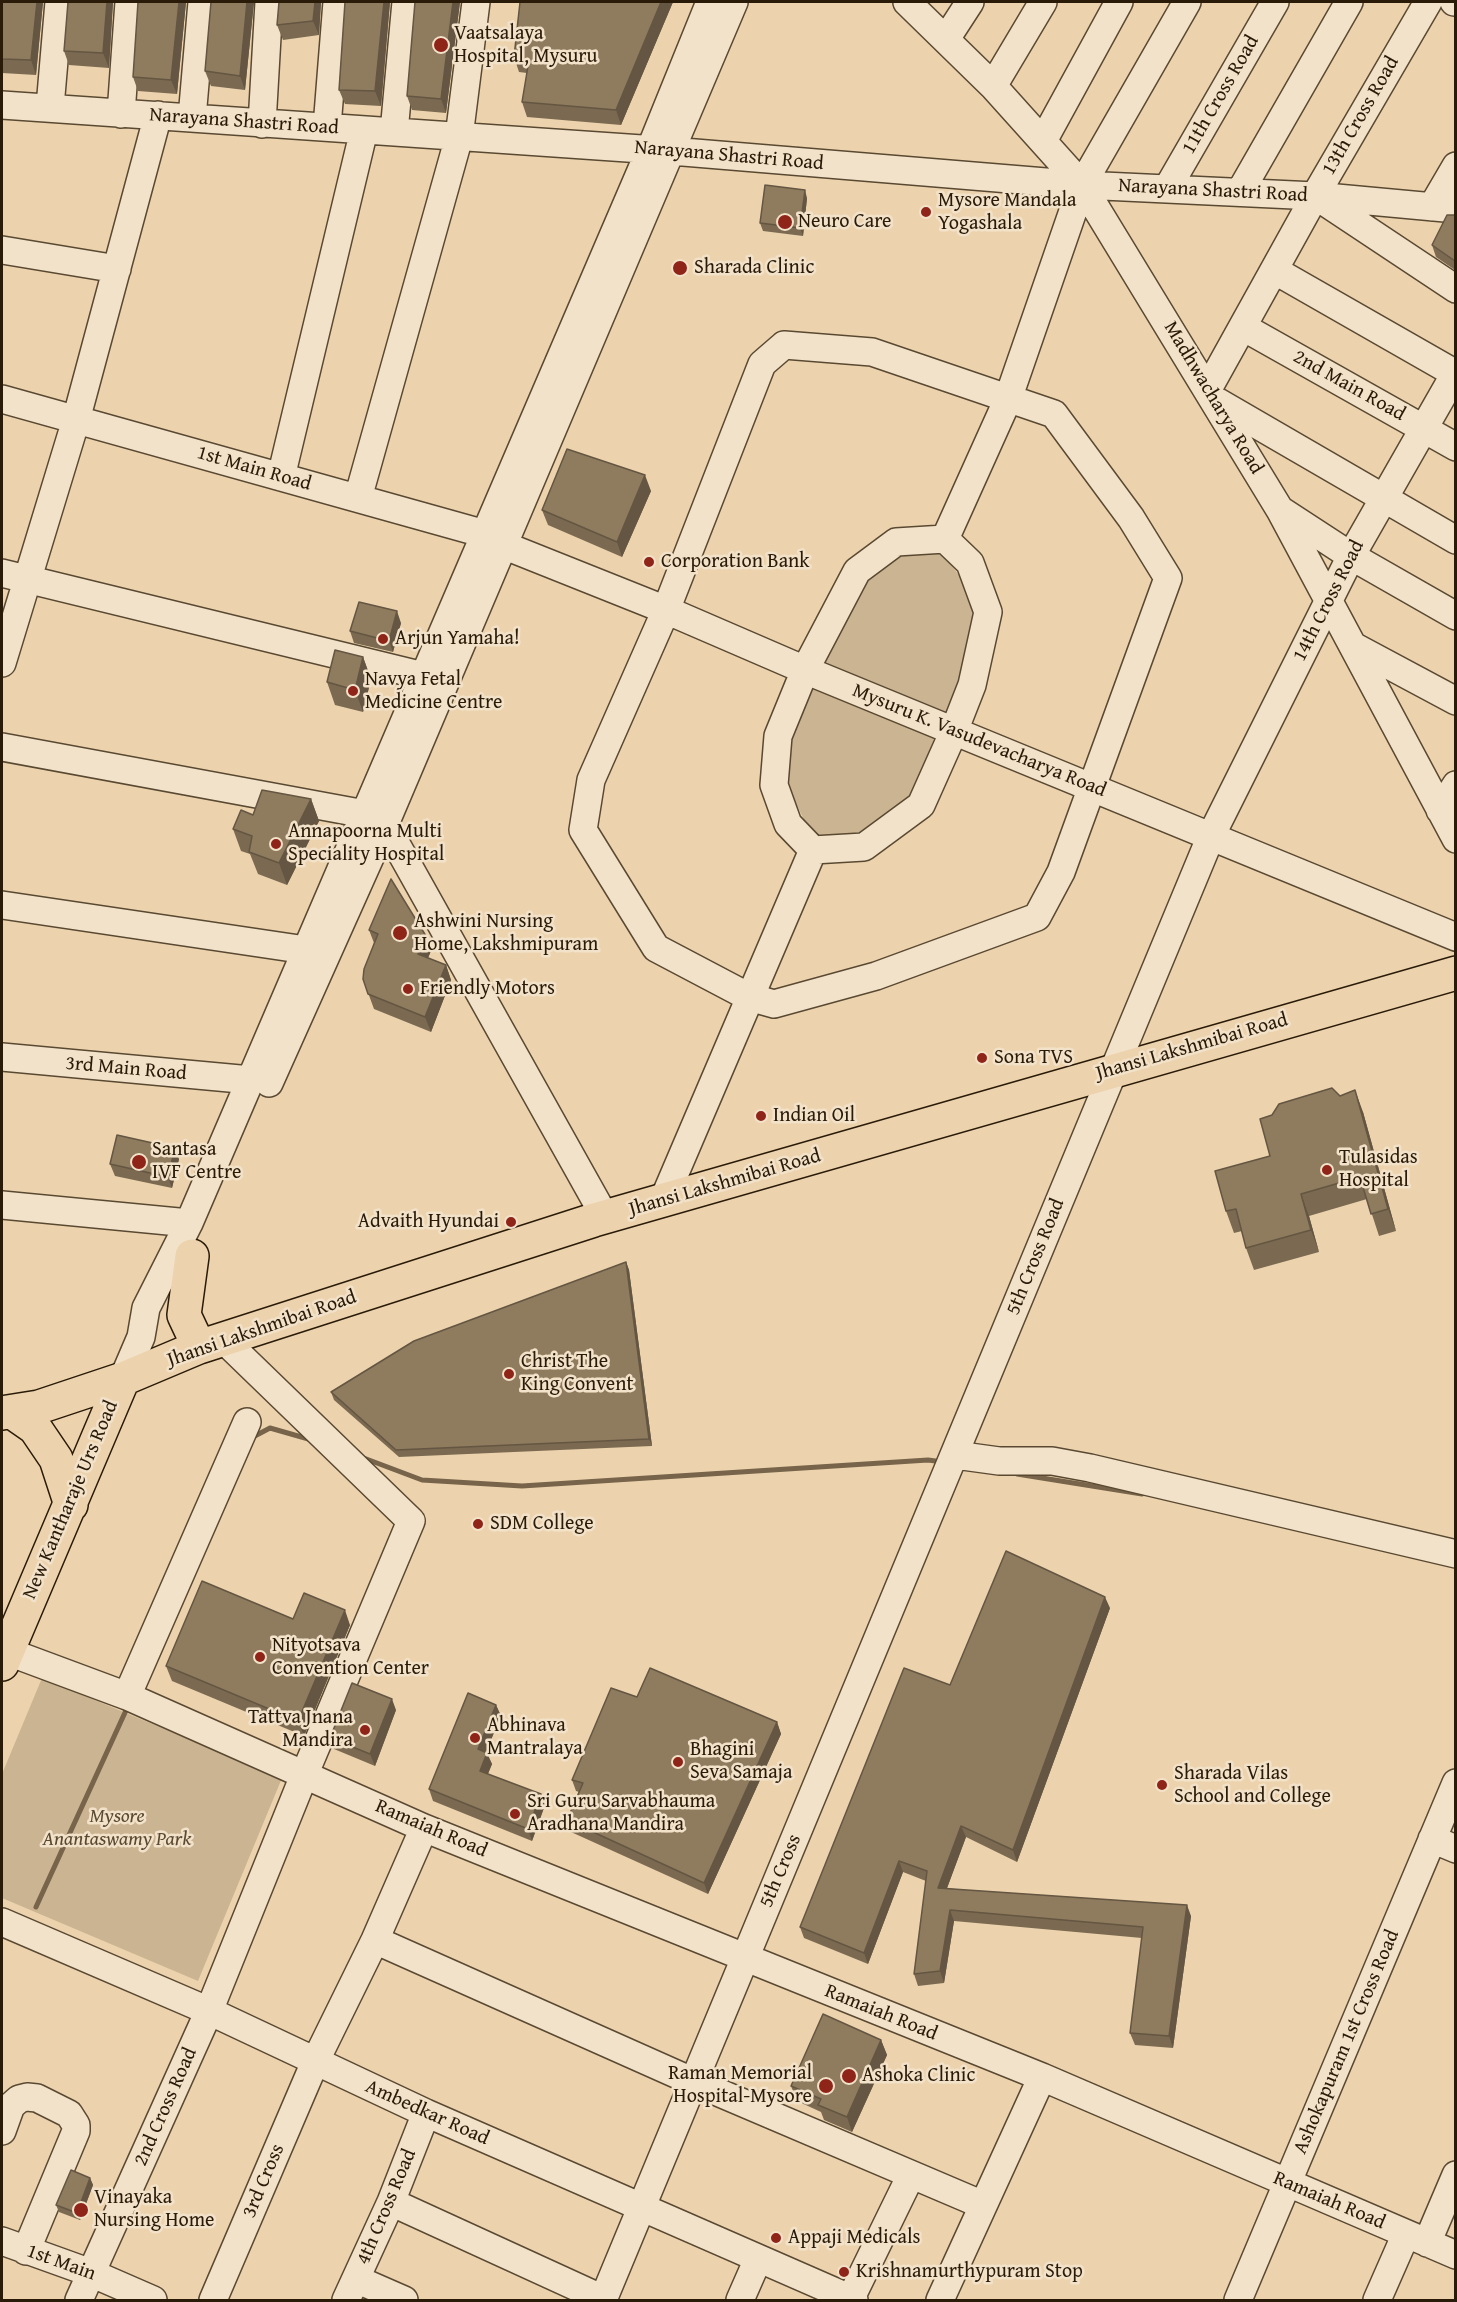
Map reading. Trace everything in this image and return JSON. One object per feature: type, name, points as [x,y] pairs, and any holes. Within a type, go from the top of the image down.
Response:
[{"type":"main road","name":"Jhansi Lakshmibai Road","points":[[7,1413],[39,1407],[123,1379],[211,1343],[604,1217],[1455,973]]},
{"type":"main road","points":[[192,1256],[184,1315],[211,1343]]},
{"type":"main road","name":"New Kantharaje Urs Road","points":[[4,1657],[123,1379]]},
{"type":"main road","points":[[7,1413],[35,1428],[56,1460],[71,1505]]},
{"type":"street","points":[[50,107],[59,2]]},
{"type":"street","points":[[121,114],[129,2]]},
{"type":"street","points":[[192,118],[202,2]]},
{"type":"street","points":[[262,124],[269,2]]},
{"type":"street","points":[[327,127],[337,2]]},
{"type":"street","points":[[394,132],[406,2]]},
{"type":"street","points":[[358,498],[459,136],[476,2]]},
{"type":"street","points":[[661,150],[710,2]]},
{"type":"street","points":[[141,1337],[162,1316],[192,1256],[375,819],[661,150],[734,2]]},
{"type":"street","name":"Madhwacharya Road","points":[[907,2],[993,86],[1082,184],[1280,510],[1455,838]]},
{"type":"street","points":[[946,39],[970,2]]},
{"type":"street","points":[[993,86],[1042,2]]},
{"type":"street","points":[[1043,141],[1119,2]]},
{"type":"street","points":[[945,539],[1008,399],[1082,184],[1187,2]]},
{"type":"street","name":"11th Cross Road","points":[[1167,189],[1275,2]]},
{"type":"street","points":[[1240,192],[1349,2]]},
{"type":"street","name":"13th Cross Road","points":[[1212,395],[1243,327],[1274,270],[1428,2]]},
{"type":"street","name":"Narayana Shastri Road","points":[[2,105],[661,150],[1082,184],[1315,196],[1444,208]]},
{"type":"street","points":[[2,663],[76,420],[158,116]]},
{"type":"street","points":[[281,477],[364,130]]},
{"type":"street","points":[[1444,208],[1455,166]]},
{"type":"street","points":[[1315,196],[1455,289]]},
{"type":"street","points":[[2,250],[117,269]]},
{"type":"street","points":[[1274,270],[1455,373]]},
{"type":"street","name":"2nd Main Road","points":[[1243,327],[1455,447]]},
{"type":"street","points":[[784,345],[872,352],[1008,399],[1054,414],[1131,518],[1168,578],[1090,787],[1061,872],[1036,917],[876,976],[774,1004],[749,998],[656,948],[583,830],[591,780],[666,610],[762,364],[784,345]]},
{"type":"street","name":"14th Cross Road","points":[[1113,1071],[1210,836],[1351,556],[1455,373]]},
{"type":"street","points":[[1212,395],[1383,500],[1455,540]]},
{"type":"street","name":"1st Main Road","points":[[2,399],[358,498],[494,539]]},
{"type":"street","points":[[1280,510],[1351,556],[1455,616]]},
{"type":"street","points":[[141,1337],[146,1308],[189,1223],[306,950],[375,819],[424,676],[494,539]]},
{"type":"street","name":"Mysuru K. Vasudevacharya Road","points":[[494,539],[805,670],[1455,937]]},
{"type":"street","points":[[945,539],[970,564],[988,612],[972,685],[921,806],[864,847],[813,850],[788,824],[774,785],[778,736],[805,670],[857,571],[896,542],[945,539]]},
{"type":"street","points":[[2,573],[424,676]]},
{"type":"street","points":[[1355,647],[1455,701]]},
{"type":"street","points":[[2,747],[375,819],[604,1217]]},
{"type":"street","points":[[1440,810],[1455,785]]},
{"type":"street","points":[[663,1201],[813,850]]},
{"type":"street","points":[[2,905],[306,950]]},
{"type":"street","name":"3rd Main Road","points":[[2,1057],[250,1080]]},
{"type":"street","name":"5th Cross Road","points":[[957,1449],[1113,1071]]},
{"type":"street","points":[[2,1204],[189,1223]]},
{"type":"street","name":"New Kantharaje Urs Road","points":[[123,1379],[141,1337]]},
{"type":"street","name":"2nd Cross Road","points":[[79,2301],[209,2012],[305,1773],[411,1521],[211,1343]]},
{"type":"street","points":[[119,1693],[247,1422]]},
{"type":"street","points":[[957,1449],[999,1461],[1052,1461],[1090,1468],[1455,1554]]},
{"type":"street","name":"5th Cross","points":[[603,2300],[957,1449]]},
{"type":"street","name":"Ramaiah Road","points":[[4,1657],[119,1693],[156,1708],[424,1828],[1042,2077],[1455,2255]]},
{"type":"street","name":"Ashokapuram 1st Cross Road","points":[[1238,2301],[1288,2183],[1444,1844],[1455,1783]]},
{"type":"street","name":"3rd Cross","points":[[213,2301],[315,2062],[375,1940],[424,1828]]},
{"type":"street","name":"Ambedkar Road","points":[[2,1922],[209,2012],[426,2113],[852,2300]]},
{"type":"street","points":[[375,1940],[694,2082],[983,2205]]},
{"type":"street","points":[[940,2301],[1042,2077]]},
{"type":"street","points":[[2,2131],[10,2106],[19,2099],[27,2097],[37,2098],[69,2114],[76,2125],[76,2132],[26,2251]]},
{"type":"street","name":"4th Cross Road","points":[[351,2290],[391,2202],[426,2113]]},
{"type":"street","points":[[852,2300],[911,2175]]},
{"type":"street","points":[[1377,2301],[1455,2175]]},
{"type":"street","points":[[391,2202],[603,2300]]},
{"type":"street","name":"1st Main","points":[[2,2241],[91,2273],[153,2301]]},
{"type":"street","points":[[740,2301],[758,2259]]},
{"type":"street","points":[[351,2290],[404,2301]]},
{"type":"green space","points":[[940,550],[967,586],[979,624],[949,718],[818,665],[864,580],[896,555]]},
{"type":"green space","points":[[811,685],[935,736],[912,798],[851,844],[811,834],[786,783],[785,757]]},
{"type":"green space","name":"Mysore Anantaswamy Park","points":[[42,1678],[282,1778],[198,1981],[2,1898],[2,1774]]},
{"type":"building","points":[[2,2],[37,2],[31,60],[2,59]]},
{"type":"building","points":[[68,2],[107,2],[103,53],[64,51]]},
{"type":"building","points":[[138,2],[179,2],[171,80],[133,77]]},
{"type":"building","points":[[211,2],[247,2],[240,76],[205,71]]},
{"type":"building","points":[[279,2],[315,2],[313,21],[277,25]]},
{"type":"building","points":[[345,2],[384,2],[375,91],[339,90]]},
{"type":"building","points":[[415,2],[453,2],[441,99],[407,96]]},
{"type":"building","points":[[520,2],[661,2],[616,110],[522,102],[529,60],[514,57]]},
{"type":"building","points":[[765,185],[805,190],[800,228],[760,223]]},
{"type":"building","points":[[1447,215],[1455,215],[1455,261],[1432,245]]},
{"type":"building","points":[[567,449],[645,475],[617,542],[542,510]]},
{"type":"building","points":[[359,602],[397,611],[389,641],[350,631]]},
{"type":"building","points":[[335,650],[363,657],[355,690],[327,682]]},
{"type":"building","points":[[262,790],[311,799],[279,863],[249,852],[252,836],[233,829],[241,810],[253,815]]},
{"type":"building","points":[[391,879],[426,936],[418,954],[446,965],[425,1017],[368,994],[363,979],[364,969],[378,934],[369,930]]},
{"type":"building","points":[[1332,1088],[1340,1096],[1355,1090],[1388,1209],[1371,1214],[1360,1177],[1301,1194],[1311,1230],[1246,1248],[1236,1209],[1226,1211],[1215,1171],[1270,1156],[1260,1119],[1272,1115],[1279,1104]]},
{"type":"building","points":[[117,1135],[175,1148],[168,1177],[110,1164]]},
{"type":"building","name":"Christ The King Convent","points":[[626,1262],[649,1439],[396,1450],[331,1392],[414,1341]]},
{"type":"building","points":[[1006,1551],[1105,1597],[1013,1850],[961,1826],[938,1888],[1187,1905],[1169,2036],[1130,2033],[1143,1927],[950,1910],[940,1971],[914,1974],[927,1871],[899,1861],[864,1953],[800,1927],[904,1668],[950,1685]]},
{"type":"building","name":"Nityotsava Convention Center","points":[[202,1581],[293,1619],[304,1593],[345,1610],[298,1721],[166,1666]]},
{"type":"building","name":"Bhagini Seva Samaja","points":[[650,1668],[777,1722],[704,1883],[567,1820],[583,1783],[572,1780],[611,1688],[637,1697]]},
{"type":"building","name":"Tattva Jnana Mandira","points":[[352,1683],[392,1699],[370,1754],[330,1738]]},
{"type":"building","points":[[468,1693],[496,1705],[478,1749],[487,1753],[480,1771],[541,1794],[528,1829],[429,1789]]},
{"type":"building","points":[[823,2014],[881,2040],[847,2117],[818,2105],[821,2099],[791,2086]]},
{"type":"building","points":[[71,2170],[90,2178],[77,2213],[56,2205]]},
{"type":"waterway","points":[[251,1438],[270,1428],[312,1440]]},
{"type":"waterway","points":[[361,1457],[422,1480],[522,1486],[928,1460],[943,1462]]},
{"type":"waterway","points":[[1017,1474],[1142,1494]]},
{"type":"waterway","points":[[36,1907],[128,1706]]},
{"type":"place","name":"Vaatsalaya Hospital, Mysuru","points":[[441,45]]},
{"type":"place","name":"Mysore Mandala Yogashala","points":[[926,212]]},
{"type":"place","name":"Neuro Care","points":[[785,222]]},
{"type":"place","name":"Sharada Clinic","points":[[680,268]]},
{"type":"place","name":"Corporation Bank","points":[[649,562]]},
{"type":"place","name":"Arjun Yamaha!","points":[[383,639]]},
{"type":"place","name":"Navya Fetal Medicine Centre","points":[[353,691]]},
{"type":"place","name":"Annapoorna Multi Speciality Hospital","points":[[276,844]]},
{"type":"place","name":"Ashwini Nursing Home, Lakshmipuram","points":[[400,933]]},
{"type":"place","name":"Friendly Motors","points":[[408,989]]},
{"type":"place","name":"Sona TVS","points":[[982,1058]]},
{"type":"place","name":"Indian Oil","points":[[761,1116]]},
{"type":"place","name":"Santasa IVF Centre","points":[[139,1162]]},
{"type":"place","name":"Tulasidas Hospital","points":[[1327,1170]]},
{"type":"place","name":"Advaith Hyundai","points":[[511,1222]]},
{"type":"place","name":"Christ The King Convent","points":[[509,1374]]},
{"type":"place","name":"SDM College","points":[[478,1524]]},
{"type":"place","name":"Nityotsava Convention Center","points":[[260,1657]]},
{"type":"place","name":"Tattva Jnana Mandira","points":[[365,1730]]},
{"type":"place","name":"Abhinava Mantralaya","points":[[475,1738]]},
{"type":"place","name":"Bhagini Seva Samaja","points":[[678,1762]]},
{"type":"place","name":"Sharada Vilas School and College","points":[[1162,1785]]},
{"type":"place","name":"Sri Guru Sarvabhauma Aradhana Mandira","points":[[515,1814]]},
{"type":"place","name":"Ashoka Clinic","points":[[849,2076]]},
{"type":"place","name":"Raman Memorial Hospital-Mysore","points":[[826,2086]]},
{"type":"place","name":"Vinayaka Nursing Home","points":[[81,2210]]},
{"type":"place","name":"Appaji Medicals","points":[[776,2238]]},
{"type":"place","name":"Krishnamurthypuram Stop","points":[[844,2272]]}]
